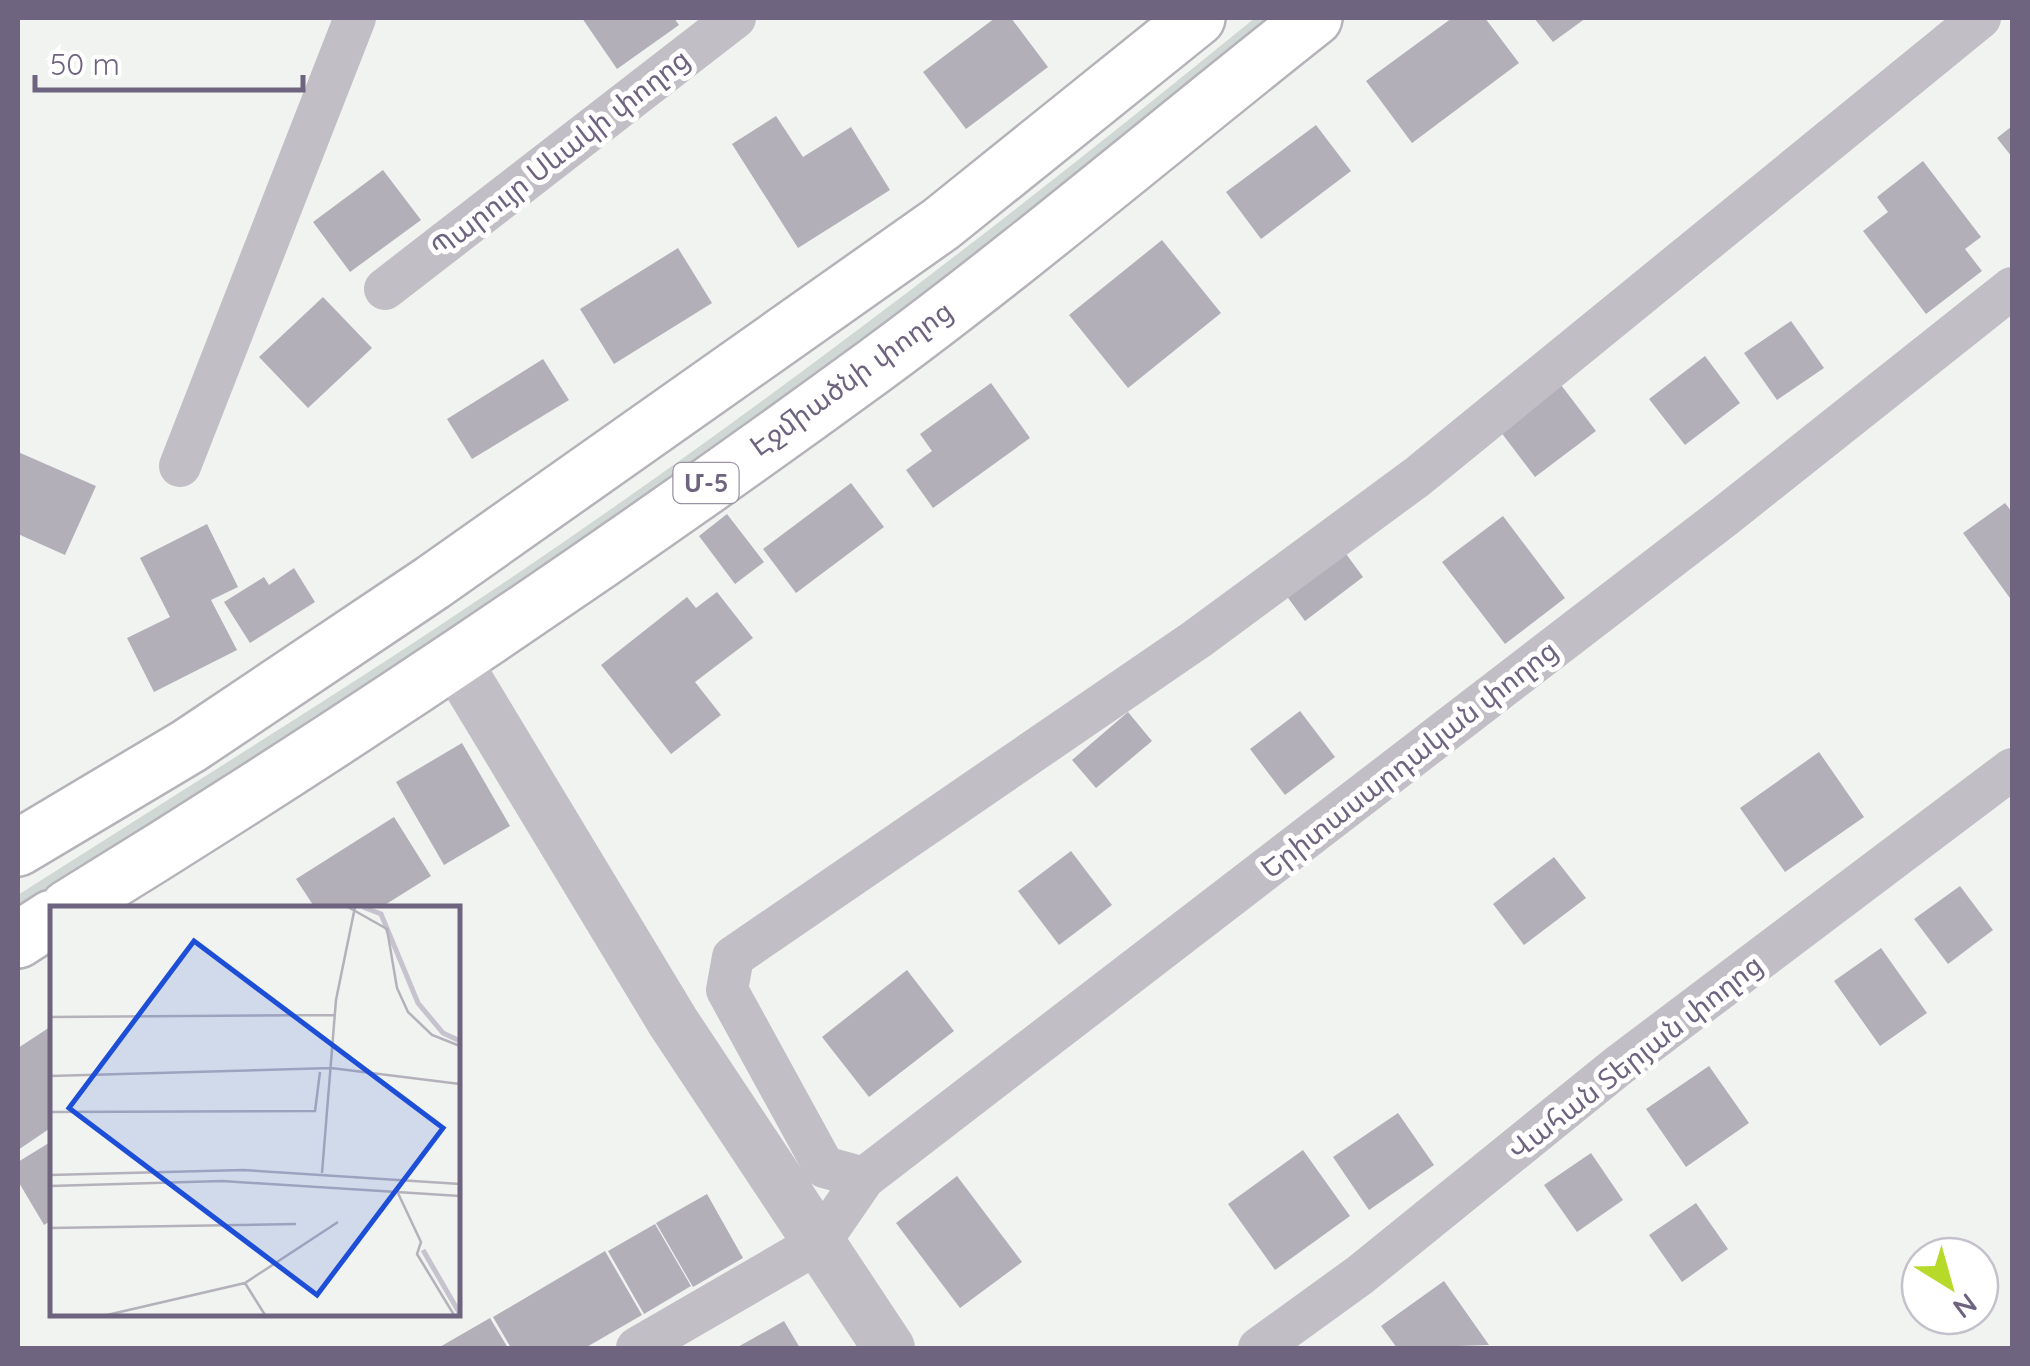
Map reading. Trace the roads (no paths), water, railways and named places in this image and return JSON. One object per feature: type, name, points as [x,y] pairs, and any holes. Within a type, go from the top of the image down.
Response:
[{"type":"highway","name":"Մ-5","points":[[18,848],[205,735],[687,404],[941,224],[1197,18]]},
{"type":"highway","name":"Էջմիածնի փողոց","points":[[71,906],[222,814],[454,659],[874,366],[1314,18]]},
{"type":"highway","points":[[18,940],[50,919]]},
{"type":"street","points":[[180,466],[355,18]]},
{"type":"street","name":"Պարույր Սևակի փողոց","points":[[384,290],[735,18]]},
{"type":"street","points":[[864,1178],[824,1167],[727,990],[733,957],[1197,639],[1417,477],[1980,18]]},
{"type":"street","name":"Երիտասարդական փողոց","points":[[820,1242],[864,1178],[1694,540],[2012,288]]},
{"type":"street","points":[[454,659],[673,1022],[889,1348]]},
{"type":"street","name":"Վահան Տերյան փողոց","points":[[1259,1348],[1360,1275],[1618,1066],[2012,769]]},
{"type":"street","points":[[637,1348],[820,1242]]}]
